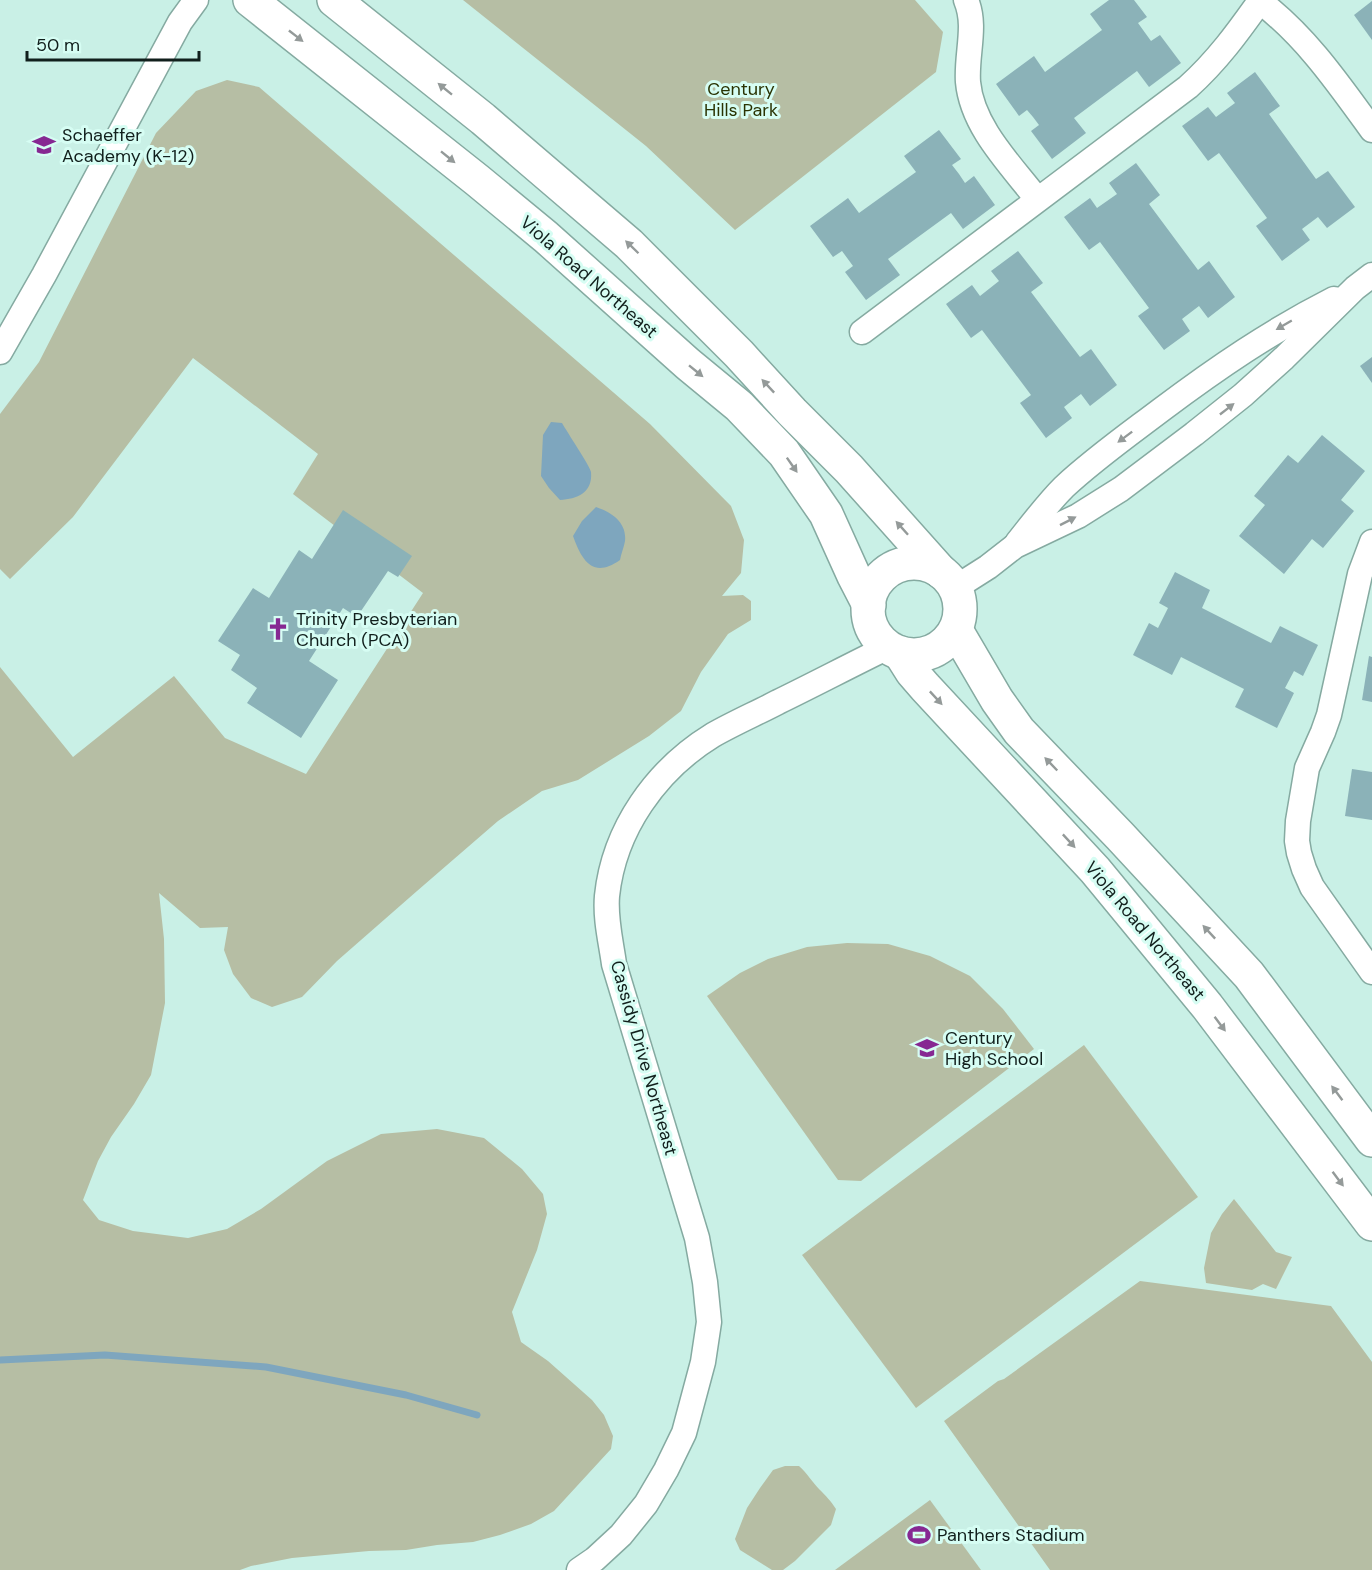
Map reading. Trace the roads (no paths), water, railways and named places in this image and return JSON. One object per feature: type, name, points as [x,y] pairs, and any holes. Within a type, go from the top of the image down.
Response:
[{"type":"main road","name":"Viola Road Northeast","points":[[250,0],[546,237],[688,364],[739,406],[784,453],[826,514],[869,605]]},
{"type":"main road","points":[[334,0],[499,133],[629,244],[849,468],[948,580],[960,605],[960,618],[956,630],[948,641],[938,649],[913,656],[894,650],[878,638],[868,614],[873,588],[880,578],[903,565],[916,563],[929,566],[948,580]]},
{"type":"main road","points":[[956,630],[997,700],[1019,731],[1249,975],[1372,1140]]},
{"type":"main road","name":"Viola Road Northeast","points":[[894,650],[925,687],[1103,879],[1207,1006],[1372,1224]]},
{"type":"street","points":[[0,352],[180,22],[196,0]]},
{"type":"street","points":[[966,0],[970,14],[968,82],[972,102],[977,116],[992,140],[1037,199]]},
{"type":"street","points":[[862,332],[1188,87],[1233,39],[1259,1],[1303,40],[1372,130]]},
{"type":"street","points":[[1015,546],[1040,513],[1097,458],[1211,372],[1268,335],[1363,282]]},
{"type":"street","points":[[948,580],[988,567],[1015,546],[1078,516],[1121,489],[1243,395],[1363,282]]},
{"type":"street","points":[[1372,542],[1360,574],[1329,715],[1307,768],[1300,803],[1298,841],[1304,869],[1312,887],[1372,972]]},
{"type":"street","name":"Cassidy Drive Northeast","points":[[579,1570],[621,1535],[646,1504],[666,1470],[684,1434],[703,1362],[709,1322],[697,1238],[614,964],[608,929],[607,898],[612,868],[634,813],[657,783],[682,757],[714,735],[894,650]]},
{"type":"water","points":[[551,422],[562,423],[591,472],[587,490],[572,498],[560,500],[541,476],[543,435]]},
{"type":"water","points":[[596,507],[617,519],[625,534],[620,560],[603,568],[596,567],[585,560],[573,536],[582,521]]},
{"type":"waterway","points":[[0,1360],[105,1355],[266,1367],[406,1395],[477,1415]]},
{"type":"place","name":"Schaeffer Academy (K-12)","points":[[44,145]]},
{"type":"place","name":"Trinity Presbyterian Church (PCA)","points":[[278,629]]},
{"type":"place","name":"Century High School","points":[[927,1048]]},
{"type":"place","name":"Panthers Stadium","points":[[919,1535]]},
{"type":"park label","name":"Century Hills Park","points":[[741,100]]}]
